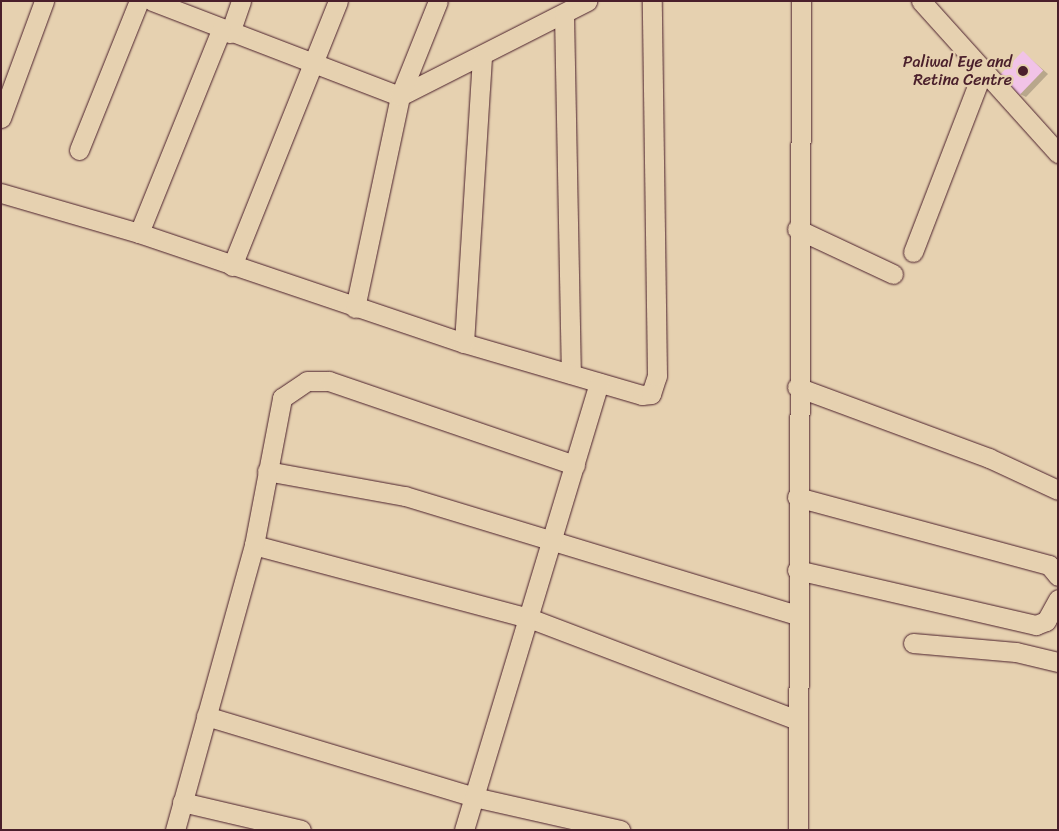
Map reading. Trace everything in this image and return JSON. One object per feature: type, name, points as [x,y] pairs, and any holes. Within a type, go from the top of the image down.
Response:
[{"type":"street","points":[[1,118],[44,1]]},
{"type":"street","points":[[79,150],[139,1]]},
{"type":"street","points":[[152,1],[226,32],[400,96],[587,1]]},
{"type":"street","points":[[139,233],[226,32],[242,1]]},
{"type":"street","points":[[232,266],[338,1]]},
{"type":"street","points":[[355,308],[400,96],[438,1]]},
{"type":"street","points":[[1,193],[139,233],[355,308],[464,343],[642,395],[656,388],[652,1]]},
{"type":"street","points":[[798,830],[797,229],[801,1]]},
{"type":"street","points":[[921,1],[982,71],[1058,153]]},
{"type":"street","points":[[564,14],[571,374]]},
{"type":"street","points":[[464,343],[482,56]]},
{"type":"street","points":[[913,252],[982,71]]},
{"type":"street","points":[[797,229],[893,274]]},
{"type":"street","points":[[175,830],[254,545],[282,398],[307,381],[329,381],[575,465]]},
{"type":"street","points":[[464,830],[553,541],[599,383]]},
{"type":"street","points":[[797,387],[989,458],[1058,490]]},
{"type":"street","points":[[267,471],[405,496],[797,615]]},
{"type":"street","points":[[797,497],[1049,565],[1058,576]]},
{"type":"street","points":[[254,545],[529,618],[797,720]]},
{"type":"street","points":[[797,570],[1036,625],[1046,621],[1058,599]]},
{"type":"street","points":[[913,643],[1016,652],[1058,662]]},
{"type":"street","points":[[206,716],[474,797],[620,830]]},
{"type":"street","points":[[182,802],[301,830]]},
{"type":"building","points":[[1023,51],[1043,70],[1020,95],[999,75]]},
{"type":"place","name":"Paliwal Eye and Retina Centre","points":[[1023,71]]}]
